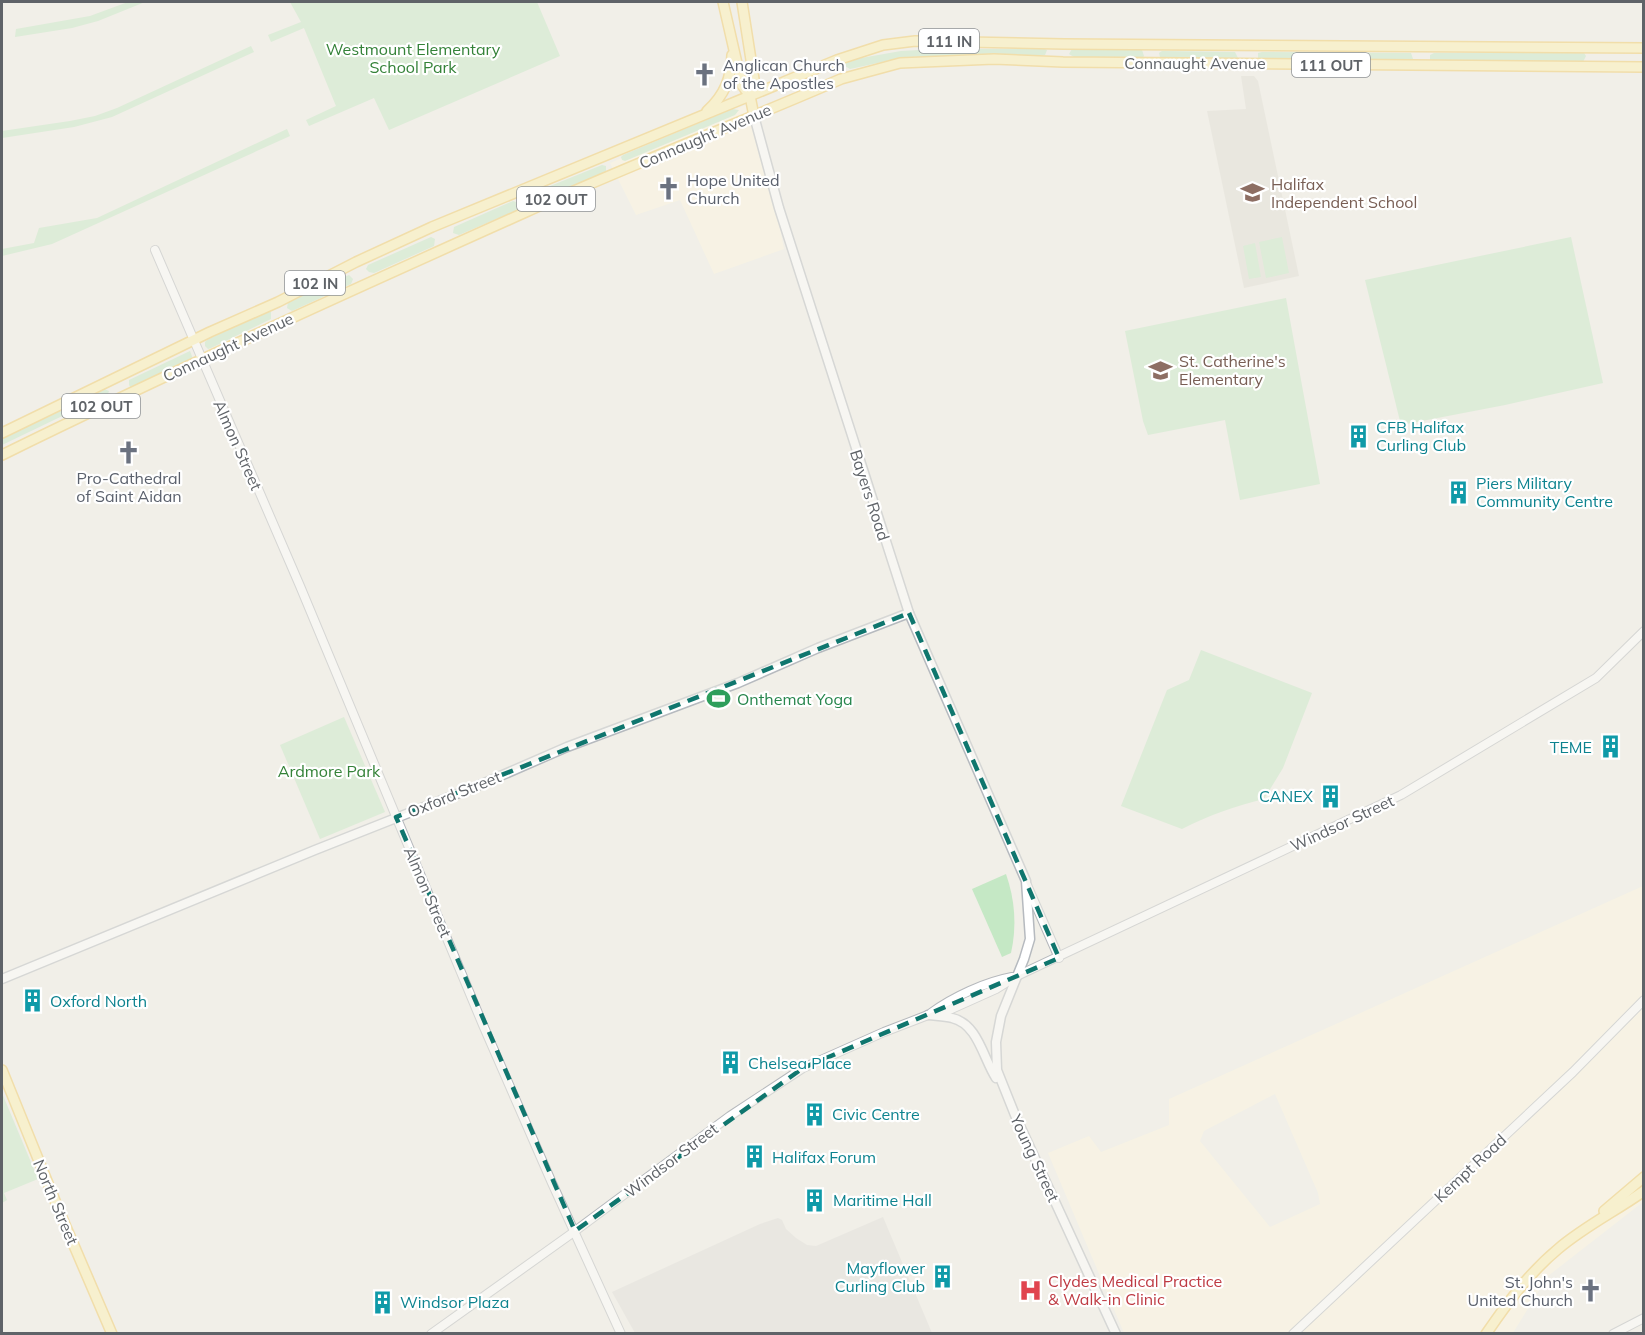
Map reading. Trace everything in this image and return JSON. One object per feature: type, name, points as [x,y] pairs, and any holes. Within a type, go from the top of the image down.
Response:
[{"type":"main road","name":"Bayers Road","points":[[723,2],[742,85],[750,96]]},
{"type":"main road","name":"Bayers Road","points":[[742,2],[754,79],[750,96],[779,208],[909,613],[1026,881],[1030,939],[1017,976]]},
{"type":"main road","name":"Connaught Avenue","points":[[2,433],[432,226],[850,55],[883,45],[915,40],[1064,44],[1644,48]]},
{"type":"main road","points":[[702,116],[725,90],[730,74],[732,43]]},
{"type":"main road","points":[[1421,47],[1421,66]]},
{"type":"main road","name":"Connaught Avenue","points":[[2,454],[365,283],[527,212],[841,79],[900,63],[994,59],[1063,62],[1644,67]]},
{"type":"main road","name":"Oxford Street","points":[[2,979],[482,784],[567,747],[738,683],[818,648],[909,613]]},
{"type":"main road","name":"Young Street","points":[[1017,976],[1001,1016],[996,1042],[995,1056],[1002,1085],[1116,1334]]},
{"type":"main road","points":[[928,1015],[954,1018],[966,1024],[974,1033],[1002,1085]]},
{"type":"main road","name":"North Street","points":[[2,1070],[112,1334]]},
{"type":"main road","points":[[1486,1334],[1505,1305],[1530,1275],[1644,1177]]},
{"type":"main road","points":[[1577,1234],[1644,1191]]},
{"type":"street","name":"Almon Street","points":[[155,250],[300,586],[487,1035],[621,1334]]},
{"type":"street","name":"Windsor Street","points":[[431,1334],[720,1123],[803,1068],[928,1015],[968,993],[1059,958],[1401,795],[1596,678],[1644,631]]},
{"type":"street","name":"Bayers Road","points":[[1026,881],[1059,958]]},
{"type":"street","name":"Kempt Road","points":[[1293,1334],[1573,1072],[1644,1000]]},
{"type":"street","points":[[1613,1334],[1644,1318]]},
{"type":"highlighted area","points":[[909,613],[1059,958],[803,1068],[575,1231],[396,817]]},
{"type":"shaded area","name":"Halifax Independent School","points":[[1241,76],[1254,76],[1258,81],[1299,276],[1244,288],[1207,111],[1246,109]]},
{"type":"shaded area","points":[[755,101],[784,249],[714,274],[680,200],[636,215],[610,163]]},
{"type":"shaded area","points":[[1643,886],[1643,1202],[1548,1276],[1513,1333],[1124,1333],[1048,1153],[1089,1136],[1101,1152],[1169,1125],[1169,1099]],"holes":[[[1275,1094],[1318,1193],[1320,1204],[1270,1227],[1200,1141],[1204,1131]]]},
{"type":"shaded area","points":[[883,1217],[932,1333],[635,1333],[612,1292],[760,1224],[778,1218],[796,1238],[807,1245],[816,1246]]},
{"type":"green space","points":[[128,2],[145,2],[98,21],[72,28],[15,37],[16,29],[90,16]]},
{"type":"green space","name":"Westmount Elementary School Park","points":[[290,2],[537,2],[560,56],[389,130],[374,98],[309,126],[306,120],[336,106],[304,28],[271,42],[268,35],[301,22]]},
{"type":"green space","points":[[251,46],[254,52],[112,117],[74,127],[2,138],[2,131],[95,116],[117,108]]},
{"type":"green space","points":[[1072,49],[1142,50],[1144,56],[1142,59],[1074,57],[1069,54]]},
{"type":"green space","points":[[1047,50],[1045,55],[905,57],[850,69],[845,66],[850,60],[901,51]]},
{"type":"green space","points":[[1162,51],[1235,52],[1238,58],[1235,60],[1163,59],[1159,53]]},
{"type":"green space","points":[[1258,53],[1411,53],[1413,59],[1411,61],[1258,60]]},
{"type":"green space","points":[[1434,53],[1584,53],[1586,56],[1583,62],[1433,62],[1430,60],[1430,55]]},
{"type":"green space","points":[[732,109],[739,110],[735,115],[625,161],[622,160],[623,155]]},
{"type":"green space","points":[[287,129],[290,136],[52,244],[2,256],[2,249],[34,243],[39,228],[97,218]]},
{"type":"green space","points":[[602,165],[606,166],[606,172],[538,201],[532,197],[533,193]]},
{"type":"green space","points":[[513,201],[516,202],[517,210],[459,235],[453,233],[454,227]]},
{"type":"green space","points":[[431,237],[435,239],[434,246],[374,273],[366,269],[368,265]]},
{"type":"green space","points":[[1282,237],[1289,273],[1266,278],[1259,242]]},
{"type":"green space","points":[[1571,237],[1603,383],[1401,425],[1365,280]]},
{"type":"green space","points":[[1255,243],[1261,277],[1249,279],[1243,246]]},
{"type":"green space","points":[[349,275],[353,279],[351,284],[292,311],[287,308],[288,302]]},
{"type":"green space","points":[[1286,298],[1320,484],[1240,500],[1225,420],[1148,435],[1143,421],[1125,331]]},
{"type":"green space","points":[[267,310],[271,312],[271,319],[211,348],[208,349],[205,346],[207,340]]},
{"type":"green space","points":[[190,351],[193,359],[135,388],[129,385],[129,380]]},
{"type":"green space","points":[[104,389],[109,391],[108,394],[2,445],[2,439]]},
{"type":"green space","points":[[1201,650],[1312,693],[1283,768],[1264,799],[1222,811],[1182,829],[1121,806],[1167,690],[1189,680]]},
{"type":"green space","name":"Ardmore Park","points":[[344,717],[385,812],[320,839],[280,745]]},
{"type":"green space","points":[[1006,874],[1013,903],[1014,933],[1011,953],[1002,957],[972,889]]},
{"type":"green space","points":[[2,1093],[38,1179],[4,1193],[7,1200],[2,1203]]},
{"type":"place","name":"Anglican Church of the Apostles","points":[[705,74]]},
{"type":"place","name":"Hope United Church","points":[[669,189]]},
{"type":"place","name":"Halifax Independent School","points":[[1253,193]]},
{"type":"place","name":"St. Catherine's Elementary","points":[[1161,370]]},
{"type":"place","name":"CFB Halifax Curling Club","points":[[1358,436]]},
{"type":"place","name":"Pro-Cathedral of Saint Aidan","points":[[129,453]]},
{"type":"place","name":"Piers Military Community Centre","points":[[1458,492]]},
{"type":"place","name":"Onthemat Yoga","points":[[719,699]]},
{"type":"place","name":"TEME","points":[[1610,747]]},
{"type":"place","name":"CANEX","points":[[1331,796]]},
{"type":"place","name":"Oxford North","points":[[32,1001]]},
{"type":"place","name":"Chelsea Place","points":[[730,1063]]},
{"type":"place","name":"Civic Centre","points":[[814,1114]]},
{"type":"place","name":"Halifax Forum","points":[[754,1157]]},
{"type":"place","name":"Maritime Hall","points":[[815,1200]]},
{"type":"place","name":"Mayflower Curling Club","points":[[943,1277]]},
{"type":"place","name":"Clydes Medical Practice & Walk-in Clinic","points":[[1030,1290]]},
{"type":"place","name":"St. John's United Church","points":[[1591,1291]]},
{"type":"place","name":"Windsor Plaza","points":[[382,1302]]}]
